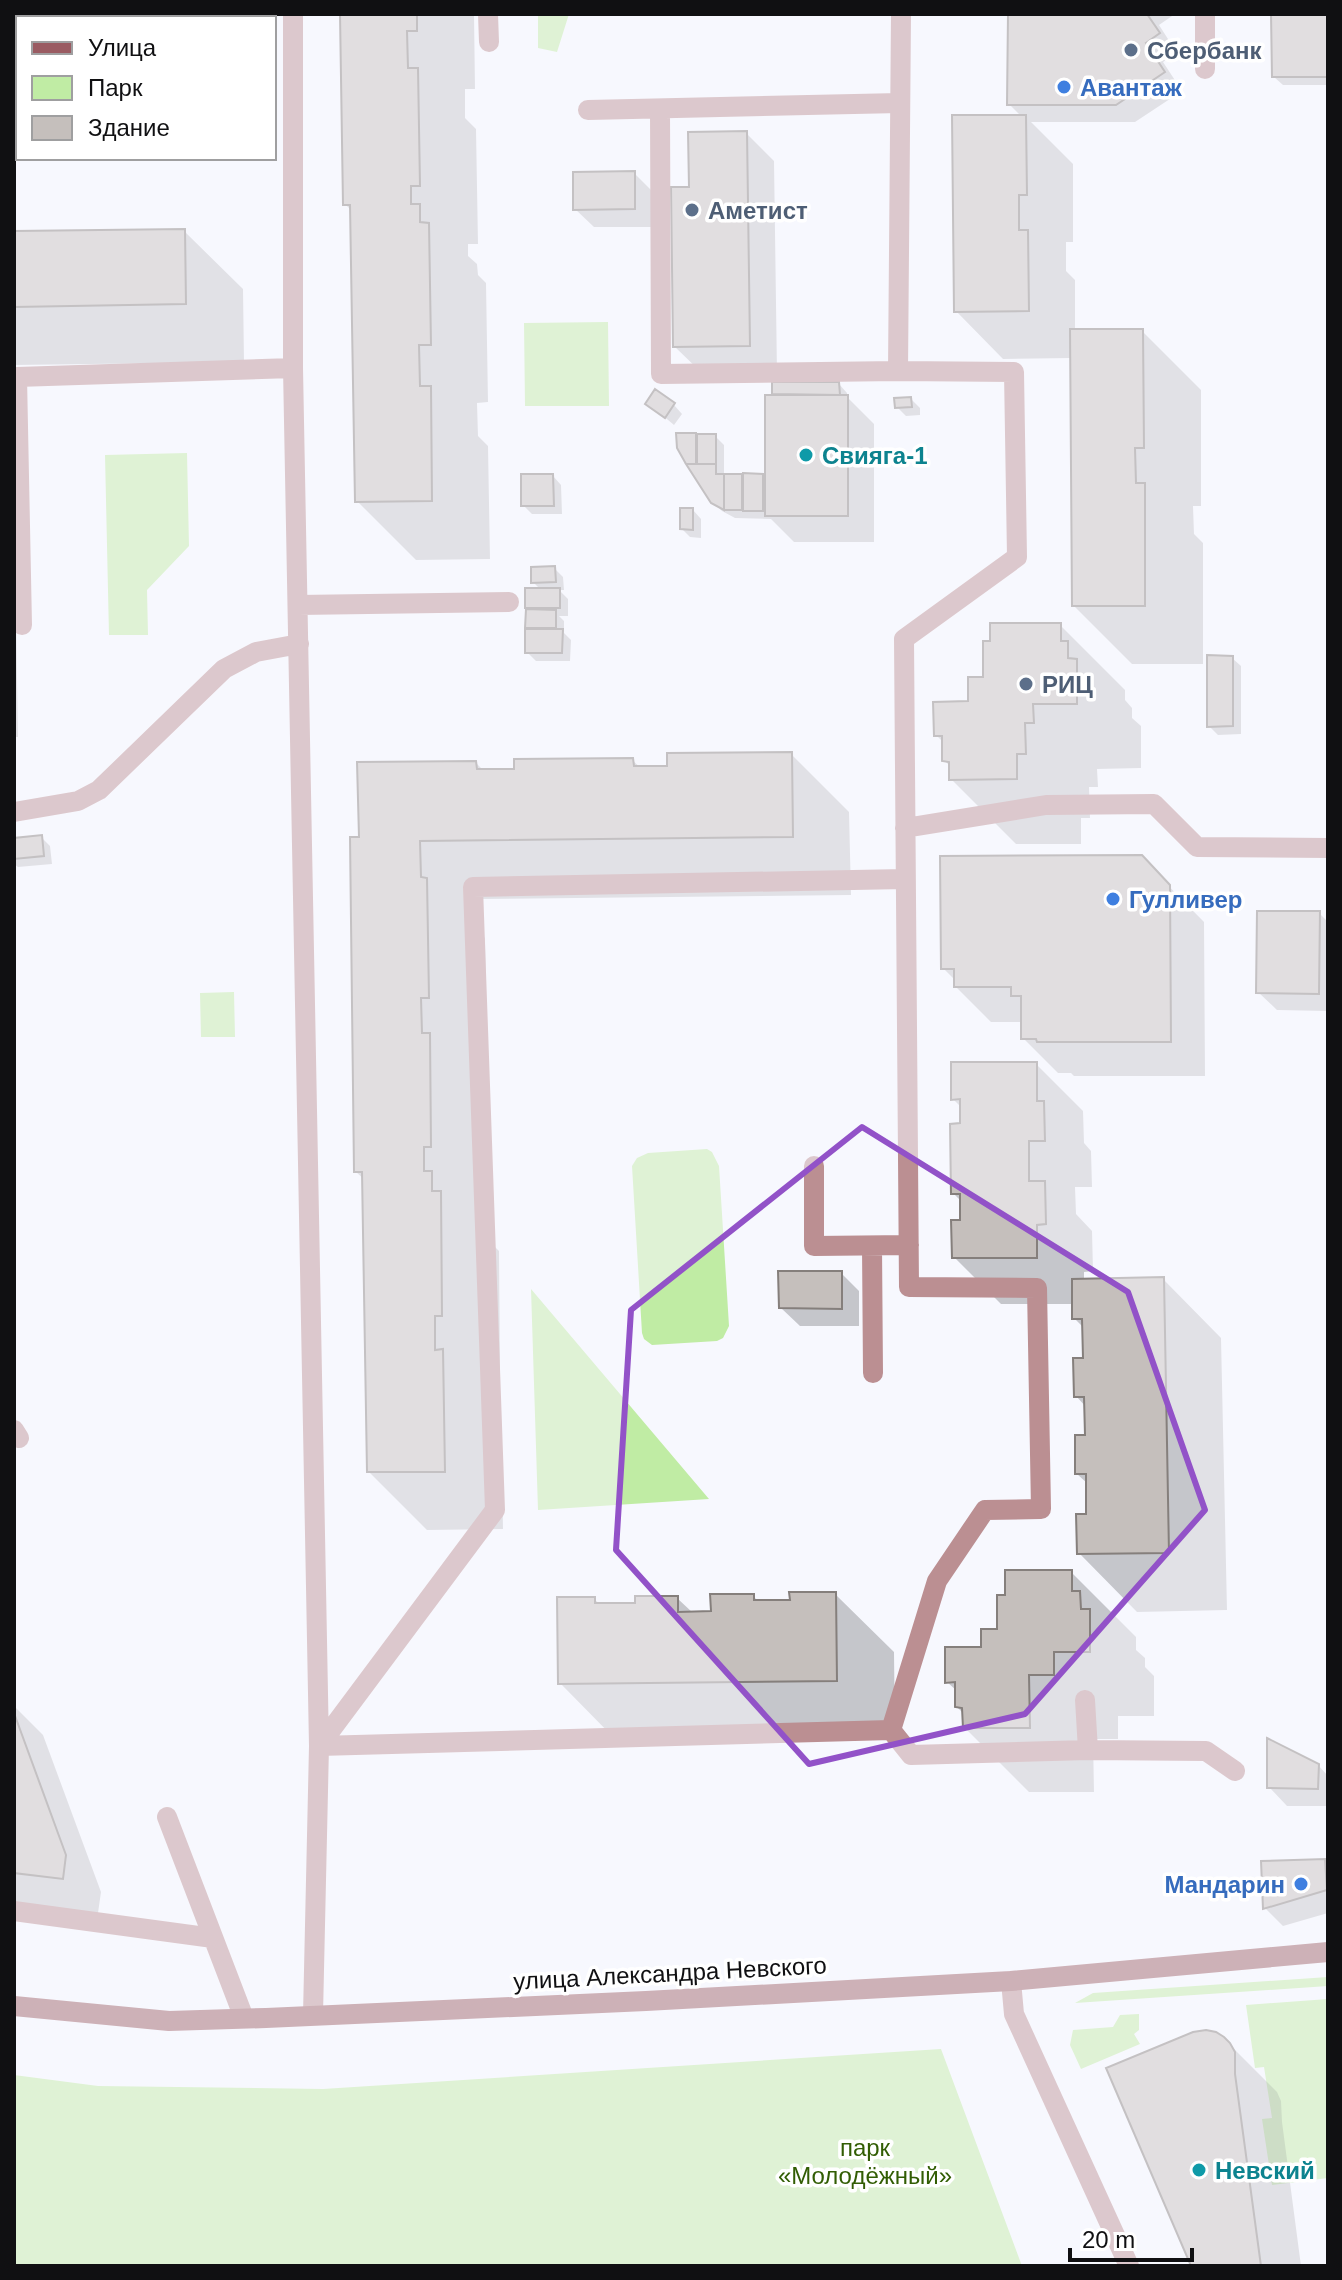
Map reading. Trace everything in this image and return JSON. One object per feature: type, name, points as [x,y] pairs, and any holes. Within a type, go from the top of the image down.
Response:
[{"type":"street","name":"улица Александра Невского","points":[[14,2006],[169,2021],[244,2018],[1011,1981],[1328,1952]]},
{"type":"lane","points":[[293,14],[293,368],[319,1746],[313,2015]]},
{"type":"lane","points":[[488,14],[489,42]]},
{"type":"lane","points":[[898,371],[901,14]]},
{"type":"lane","points":[[1205,14],[1205,69]]},
{"type":"lane","points":[[588,110],[900,103]]},
{"type":"lane","points":[[660,109],[661,374],[1014,372],[1017,557],[904,639],[909,1287],[1037,1288],[1041,1509],[985,1510],[937,1581],[891,1730]]},
{"type":"lane","points":[[22,625],[17,377],[293,368]]},
{"type":"lane","points":[[298,605],[509,602]]},
{"type":"lane","points":[[14,812],[78,801],[99,790],[224,669],[256,652],[299,644]]},
{"type":"lane","points":[[905,828],[1046,805],[1154,804],[1197,847],[1328,848]]},
{"type":"lane","points":[[319,1746],[495,1510],[473,887],[905,879]]},
{"type":"lane","points":[[814,1166],[814,1246],[909,1245]]},
{"type":"lane","points":[[872,1246],[873,1373]]},
{"type":"lane","points":[[1085,1700],[1088,1750]]},
{"type":"lane","points":[[319,1746],[891,1730]]},
{"type":"lane","points":[[891,1730],[911,1755],[1088,1750],[1206,1751],[1235,1771]]},
{"type":"lane","points":[[167,1817],[244,2018]]},
{"type":"lane","points":[[14,1911],[213,1938]]},
{"type":"lane","points":[[1011,1981],[1014,2014],[1129,2266]]},
{"type":"highlighted area","points":[[862,1127],[1128,1292],[1205,1510],[1025,1714],[809,1764],[616,1550],[631,1310]]},
{"type":"green space","points":[[538,14],[569,14],[557,52],[538,48]]},
{"type":"green space","points":[[608,322],[609,406],[525,406],[524,323]]},
{"type":"green space","points":[[187,453],[189,546],[147,590],[148,635],[109,635],[105,455]]},
{"type":"green space","points":[[234,992],[235,1037],[201,1037],[200,993]]},
{"type":"green space","points":[[707,1149],[719,1166],[729,1326],[723,1338],[717,1341],[652,1345],[642,1333],[632,1166],[637,1158],[648,1153]]},
{"type":"green space","points":[[531,1289],[709,1499],[538,1510]]},
{"type":"green space","points":[[1328,1977],[1328,1986],[1075,2003],[1093,1993]]},
{"type":"green space","points":[[1328,1999],[1328,2178],[1272,2185],[1262,2119],[1272,2118],[1264,2067],[1255,2068],[1246,2005]]},
{"type":"green space","points":[[1139,2014],[1139,2030],[1134,2034],[1140,2044],[1081,2069],[1070,2045],[1073,2030],[1113,2027],[1120,2015]]},
{"type":"green space","name":"парк «Молодёжный»","points":[[941,2049],[1022,2266],[14,2266],[14,2075],[98,2086],[323,2089]]},
{"type":"building","points":[[340,14],[417,14],[417,31],[407,31],[408,68],[418,68],[420,186],[411,186],[411,204],[420,204],[420,222],[429,223],[431,345],[419,345],[420,386],[431,386],[432,501],[355,502],[350,205],[343,205]]},
{"type":"building","points":[[1008,14],[1147,14],[1160,33],[1146,43],[1165,72],[1116,105],[1007,105]]},
{"type":"building","points":[[1271,14],[1328,14],[1328,77],[1272,77]]},
{"type":"building","points":[[952,115],[1026,115],[1027,195],[1019,195],[1019,230],[1028,230],[1029,311],[954,312]]},
{"type":"building","points":[[747,131],[750,346],[673,347],[671,187],[689,187],[688,132]]},
{"type":"building","points":[[635,171],[635,209],[573,210],[573,172]]},
{"type":"building","points":[[185,229],[186,304],[14,307],[14,231]]},
{"type":"building","points":[[1070,329],[1143,329],[1144,448],[1135,448],[1136,483],[1145,483],[1145,606],[1072,606]]},
{"type":"building","points":[[772,382],[839,382],[840,395],[772,394]]},
{"type":"building","points":[[655,389],[675,403],[665,418],[645,404]]},
{"type":"building","name":"Свияга-1","points":[[765,395],[848,395],[848,516],[765,516]]},
{"type":"building","points":[[911,397],[912,407],[895,408],[894,398]]},
{"type":"building","points":[[676,433],[696,433],[696,464],[686,464],[677,448]]},
{"type":"building","points":[[697,434],[716,434],[716,464],[697,464]]},
{"type":"building","points":[[686,464],[716,464],[716,474],[724,474],[724,510],[711,503]]},
{"type":"building","points":[[743,473],[763,474],[763,511],[743,511]]},
{"type":"building","points":[[521,474],[553,474],[554,506],[521,506]]},
{"type":"building","points":[[724,474],[742,474],[742,510],[724,510]]},
{"type":"building","points":[[680,508],[693,508],[693,530],[680,529]]},
{"type":"building","points":[[555,566],[556,582],[531,583],[531,567]]},
{"type":"building","points":[[525,588],[560,588],[560,608],[525,608]]},
{"type":"building","points":[[526,609],[556,610],[556,628],[525,628]]},
{"type":"building","points":[[990,623],[1061,623],[1061,641],[1068,641],[1068,658],[1077,659],[1077,704],[1033,704],[1034,723],[1025,723],[1026,754],[1017,754],[1017,779],[949,780],[949,762],[942,761],[942,736],[934,736],[933,702],[968,701],[968,677],[983,677],[983,641],[990,641]]},
{"type":"building","points":[[525,629],[563,629],[562,653],[525,653]]},
{"type":"building","points":[[1207,655],[1233,656],[1233,726],[1207,727]]},
{"type":"building","points":[[792,752],[793,837],[420,841],[421,877],[427,878],[429,998],[421,998],[422,1033],[430,1033],[431,1147],[424,1147],[424,1171],[432,1171],[432,1191],[441,1191],[442,1316],[435,1316],[435,1350],[443,1349],[445,1472],[367,1472],[362,1172],[354,1172],[350,837],[359,837],[357,762],[476,761],[477,769],[514,769],[514,759],[633,758],[634,766],[667,766],[667,753]]},
{"type":"building","points":[[42,835],[44,856],[14,859],[14,838]]},
{"type":"building","points":[[1142,855],[1170,885],[1171,1042],[1037,1042],[1036,1039],[1021,1039],[1021,996],[1011,996],[1011,987],[954,987],[954,969],[941,969],[940,856]]},
{"type":"building","points":[[1257,911],[1320,911],[1319,994],[1256,993]]},
{"type":"building","points":[[951,1062],[1037,1062],[1037,1101],[1044,1101],[1045,1141],[1029,1141],[1029,1181],[1045,1181],[1046,1224],[1037,1225],[1037,1258],[952,1258],[951,1220],[960,1220],[960,1194],[951,1194],[950,1124],[960,1123],[960,1099],[951,1100]]},
{"type":"building","points":[[778,1271],[842,1271],[842,1309],[779,1308]]},
{"type":"building","points":[[1164,1277],[1169,1553],[1077,1554],[1076,1514],[1086,1514],[1086,1474],[1075,1474],[1075,1435],[1085,1435],[1084,1397],[1074,1397],[1073,1358],[1083,1358],[1082,1319],[1072,1319],[1072,1279]]},
{"type":"building","points":[[1005,1570],[1072,1570],[1072,1591],[1080,1591],[1081,1609],[1090,1609],[1090,1652],[1054,1652],[1054,1675],[1029,1675],[1030,1728],[963,1728],[962,1708],[955,1707],[955,1682],[945,1683],[945,1647],[981,1647],[981,1629],[997,1629],[997,1595],[1005,1595]]},
{"type":"building","points":[[789,1592],[836,1592],[837,1681],[558,1684],[557,1597],[595,1597],[595,1603],[635,1603],[635,1596],[678,1596],[678,1612],[711,1611],[710,1594],[754,1594],[754,1600],[790,1600]]},
{"type":"building","points":[[14,1713],[66,1855],[63,1879],[14,1873]]},
{"type":"building","points":[[1267,1738],[1319,1764],[1318,1789],[1267,1788]]},
{"type":"building","points":[[1325,1859],[1327,1890],[1263,1909],[1261,1861]]},
{"type":"building","name":"Невский","points":[[1206,2030],[1224,2037],[1235,2052],[1235,2074],[1261,2266],[1191,2266],[1106,2068],[1193,2032]]},
{"type":"place","name":"Сбербанк","points":[[1131,50]]},
{"type":"place","name":"Авантаж","points":[[1064,87]]},
{"type":"place","name":"Аметист","points":[[692,210]]},
{"type":"place","name":"Свияга-1","points":[[806,455]]},
{"type":"place","name":"РИЦ","points":[[1026,684]]},
{"type":"place","name":"Гулливер","points":[[1113,899]]},
{"type":"place","name":"Мандарин","points":[[1301,1884]]},
{"type":"place","name":"Невский","points":[[1199,2170]]}]
